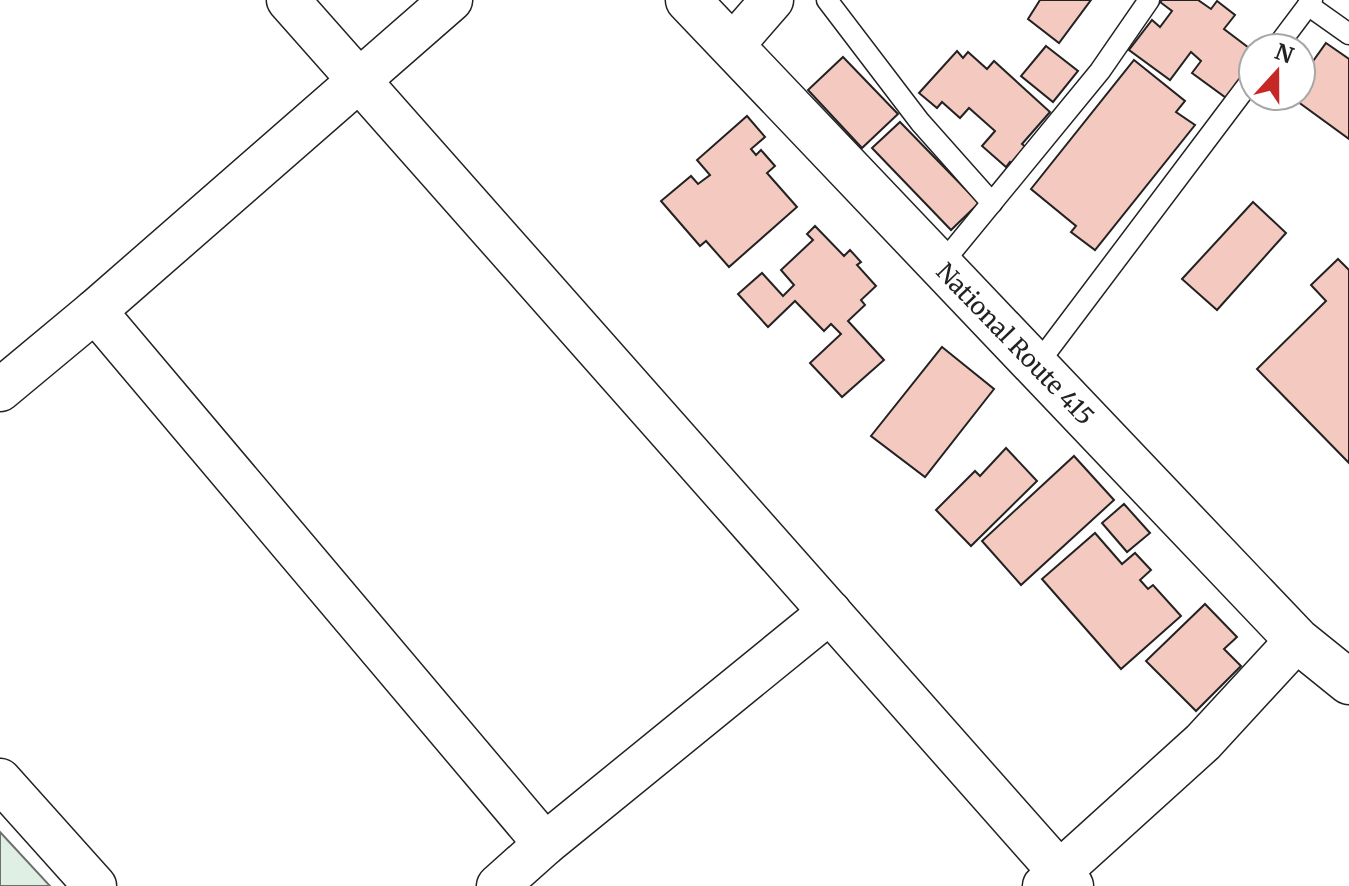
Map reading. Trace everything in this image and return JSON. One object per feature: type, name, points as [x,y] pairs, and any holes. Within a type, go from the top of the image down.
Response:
[{"type":"highway","name":"National Route 415","points":[[688,0],[1297,640],[1349,682]]},
{"type":"street","points":[[288,0],[378,64],[830,612],[1071,866],[1203,742],[1297,640]]},
{"type":"street","points":[[0,390],[451,0]]},
{"type":"street","points":[[732,46],[772,0]]},
{"type":"street","points":[[95,311],[545,844]]},
{"type":"street","points":[[498,886],[545,844],[830,612]]},
{"type":"street","points":[[0,780],[95,886]]},
{"type":"lane","points":[[827,0],[920,122],[992,203]]},
{"type":"lane","points":[[940,266],[1100,71],[1149,0]]},
{"type":"lane","points":[[1288,32],[1310,2],[1349,34]]},
{"type":"lane","points":[[1036,366],[1237,99]]},
{"type":"green space","points":[[0,832],[50,886],[0,886]]},
{"type":"building","points":[[1040,0],[1091,0],[1059,43],[1028,19]]},
{"type":"building","points":[[1198,0],[1211,9],[1217,1],[1235,15],[1224,29],[1237,39],[1237,89],[1229,100],[1192,73],[1201,61],[1191,52],[1170,80],[1129,50],[1152,20],[1160,27],[1172,11],[1160,2]]},
{"type":"building","points":[[1326,43],[1349,59],[1349,139],[1312,112],[1317,112],[1317,56]]},
{"type":"building","points":[[1046,46],[1078,71],[1053,102],[1021,76]]},
{"type":"building","points":[[957,51],[963,58],[968,52],[987,69],[994,61],[1050,112],[1022,144],[1028,149],[1014,165],[1010,162],[1006,167],[982,146],[995,131],[969,108],[960,118],[942,102],[937,108],[919,93]]},
{"type":"building","points":[[843,57],[898,114],[862,148],[808,90]]},
{"type":"building","points":[[1134,60],[1185,101],[1176,112],[1195,125],[1095,250],[1071,232],[1076,226],[1031,189]]},
{"type":"building","points":[[747,116],[765,137],[751,149],[756,155],[761,150],[775,166],[767,173],[797,207],[729,267],[706,241],[700,246],[661,201],[691,176],[698,184],[710,175],[697,160]]},
{"type":"building","points":[[900,122],[979,203],[951,230],[872,148]]},
{"type":"building","points":[[1253,202],[1286,233],[1217,310],[1182,279]]},
{"type":"building","points":[[815,226],[844,256],[850,250],[861,262],[857,265],[876,286],[861,300],[865,305],[848,321],[884,360],[842,397],[810,363],[841,334],[831,324],[824,331],[795,301],[768,327],[738,294],[762,273],[783,296],[794,285],[781,270],[813,240],[807,234]]},
{"type":"building","points":[[1338,259],[1349,270],[1349,463],[1257,369],[1326,301],[1311,285]]},
{"type":"building","points":[[942,347],[994,389],[925,477],[871,436]]},
{"type":"building","points":[[1006,448],[1037,481],[971,546],[936,510],[975,471],[980,476]]},
{"type":"building","points":[[1074,456],[1114,500],[1021,585],[982,541]]},
{"type":"building","points":[[1124,504],[1150,533],[1127,552],[1102,523]]},
{"type":"building","points":[[1095,533],[1122,564],[1135,553],[1151,570],[1140,580],[1148,589],[1153,585],[1181,616],[1121,669],[1042,579]]},
{"type":"building","points":[[1205,604],[1237,637],[1224,649],[1241,666],[1196,711],[1146,661]]}]
